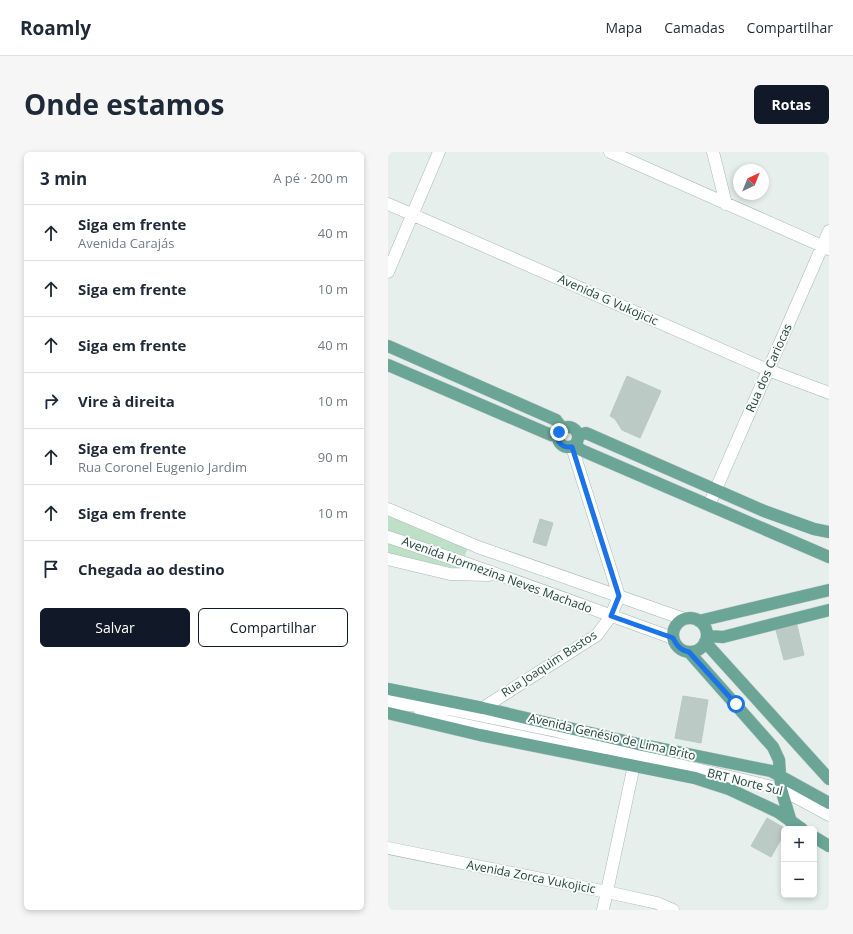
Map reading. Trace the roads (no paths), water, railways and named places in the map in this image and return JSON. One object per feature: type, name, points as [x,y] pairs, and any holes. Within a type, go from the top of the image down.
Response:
[{"type":"main road","points":[[388,346],[556,420],[560,432],[558,441],[566,448],[586,433],[715,491],[764,511],[814,529],[829,532]]},
{"type":"main road","points":[[388,365],[551,435],[560,432],[567,426],[572,427],[576,430],[575,442],[581,450],[829,557]]},
{"type":"main road","points":[[699,621],[706,630],[706,639],[701,648],[689,652],[682,650],[676,645],[673,638],[674,630],[684,619],[699,621],[829,590]]},
{"type":"main road","points":[[706,639],[723,637],[829,610]]},
{"type":"main road","points":[[706,639],[829,779]]},
{"type":"main road","points":[[689,652],[773,747],[779,760],[781,789],[791,822]]},
{"type":"main road","name":"Avenida Genésio de Lima Brito","points":[[388,689],[483,708],[638,744],[771,771],[829,802]]},
{"type":"main road","name":"Avenida Genésio de Lima Brito","points":[[388,713],[480,734],[695,778],[728,789],[778,812],[797,826]]},
{"type":"main road","points":[[817,839],[829,846]]},
{"type":"street","points":[[388,272],[439,152]]},
{"type":"street","points":[[610,152],[825,248]]},
{"type":"street","points":[[713,152],[726,204]]},
{"type":"street","name":"Avenida G Vukojicic","points":[[388,204],[768,370],[829,393]]},
{"type":"street","name":"Rua dos Cariocas","points":[[709,505],[768,370],[825,248],[829,231]]},
{"type":"street","points":[[575,442],[619,596]]},
{"type":"street","name":"Avenida Hormezina Neves Machado","points":[[388,510],[478,547],[684,619]]},
{"type":"street","name":"Avenida Hormezina Neves Machado","points":[[388,537],[466,562],[673,638]]},
{"type":"street","points":[[388,559],[450,574],[498,575]]},
{"type":"street","name":"Rua Joaquim Bastos","points":[[483,708],[597,635],[611,616],[619,596]]},
{"type":"street","name":"BRT Norte Sul","points":[[388,701],[408,705],[454,723],[581,749],[610,749],[781,789],[829,815]]},
{"type":"street","points":[[603,910],[634,765]]},
{"type":"street","name":"Avenida Zorca Vukojicic","points":[[388,848],[607,892],[657,903],[673,910]]}]
